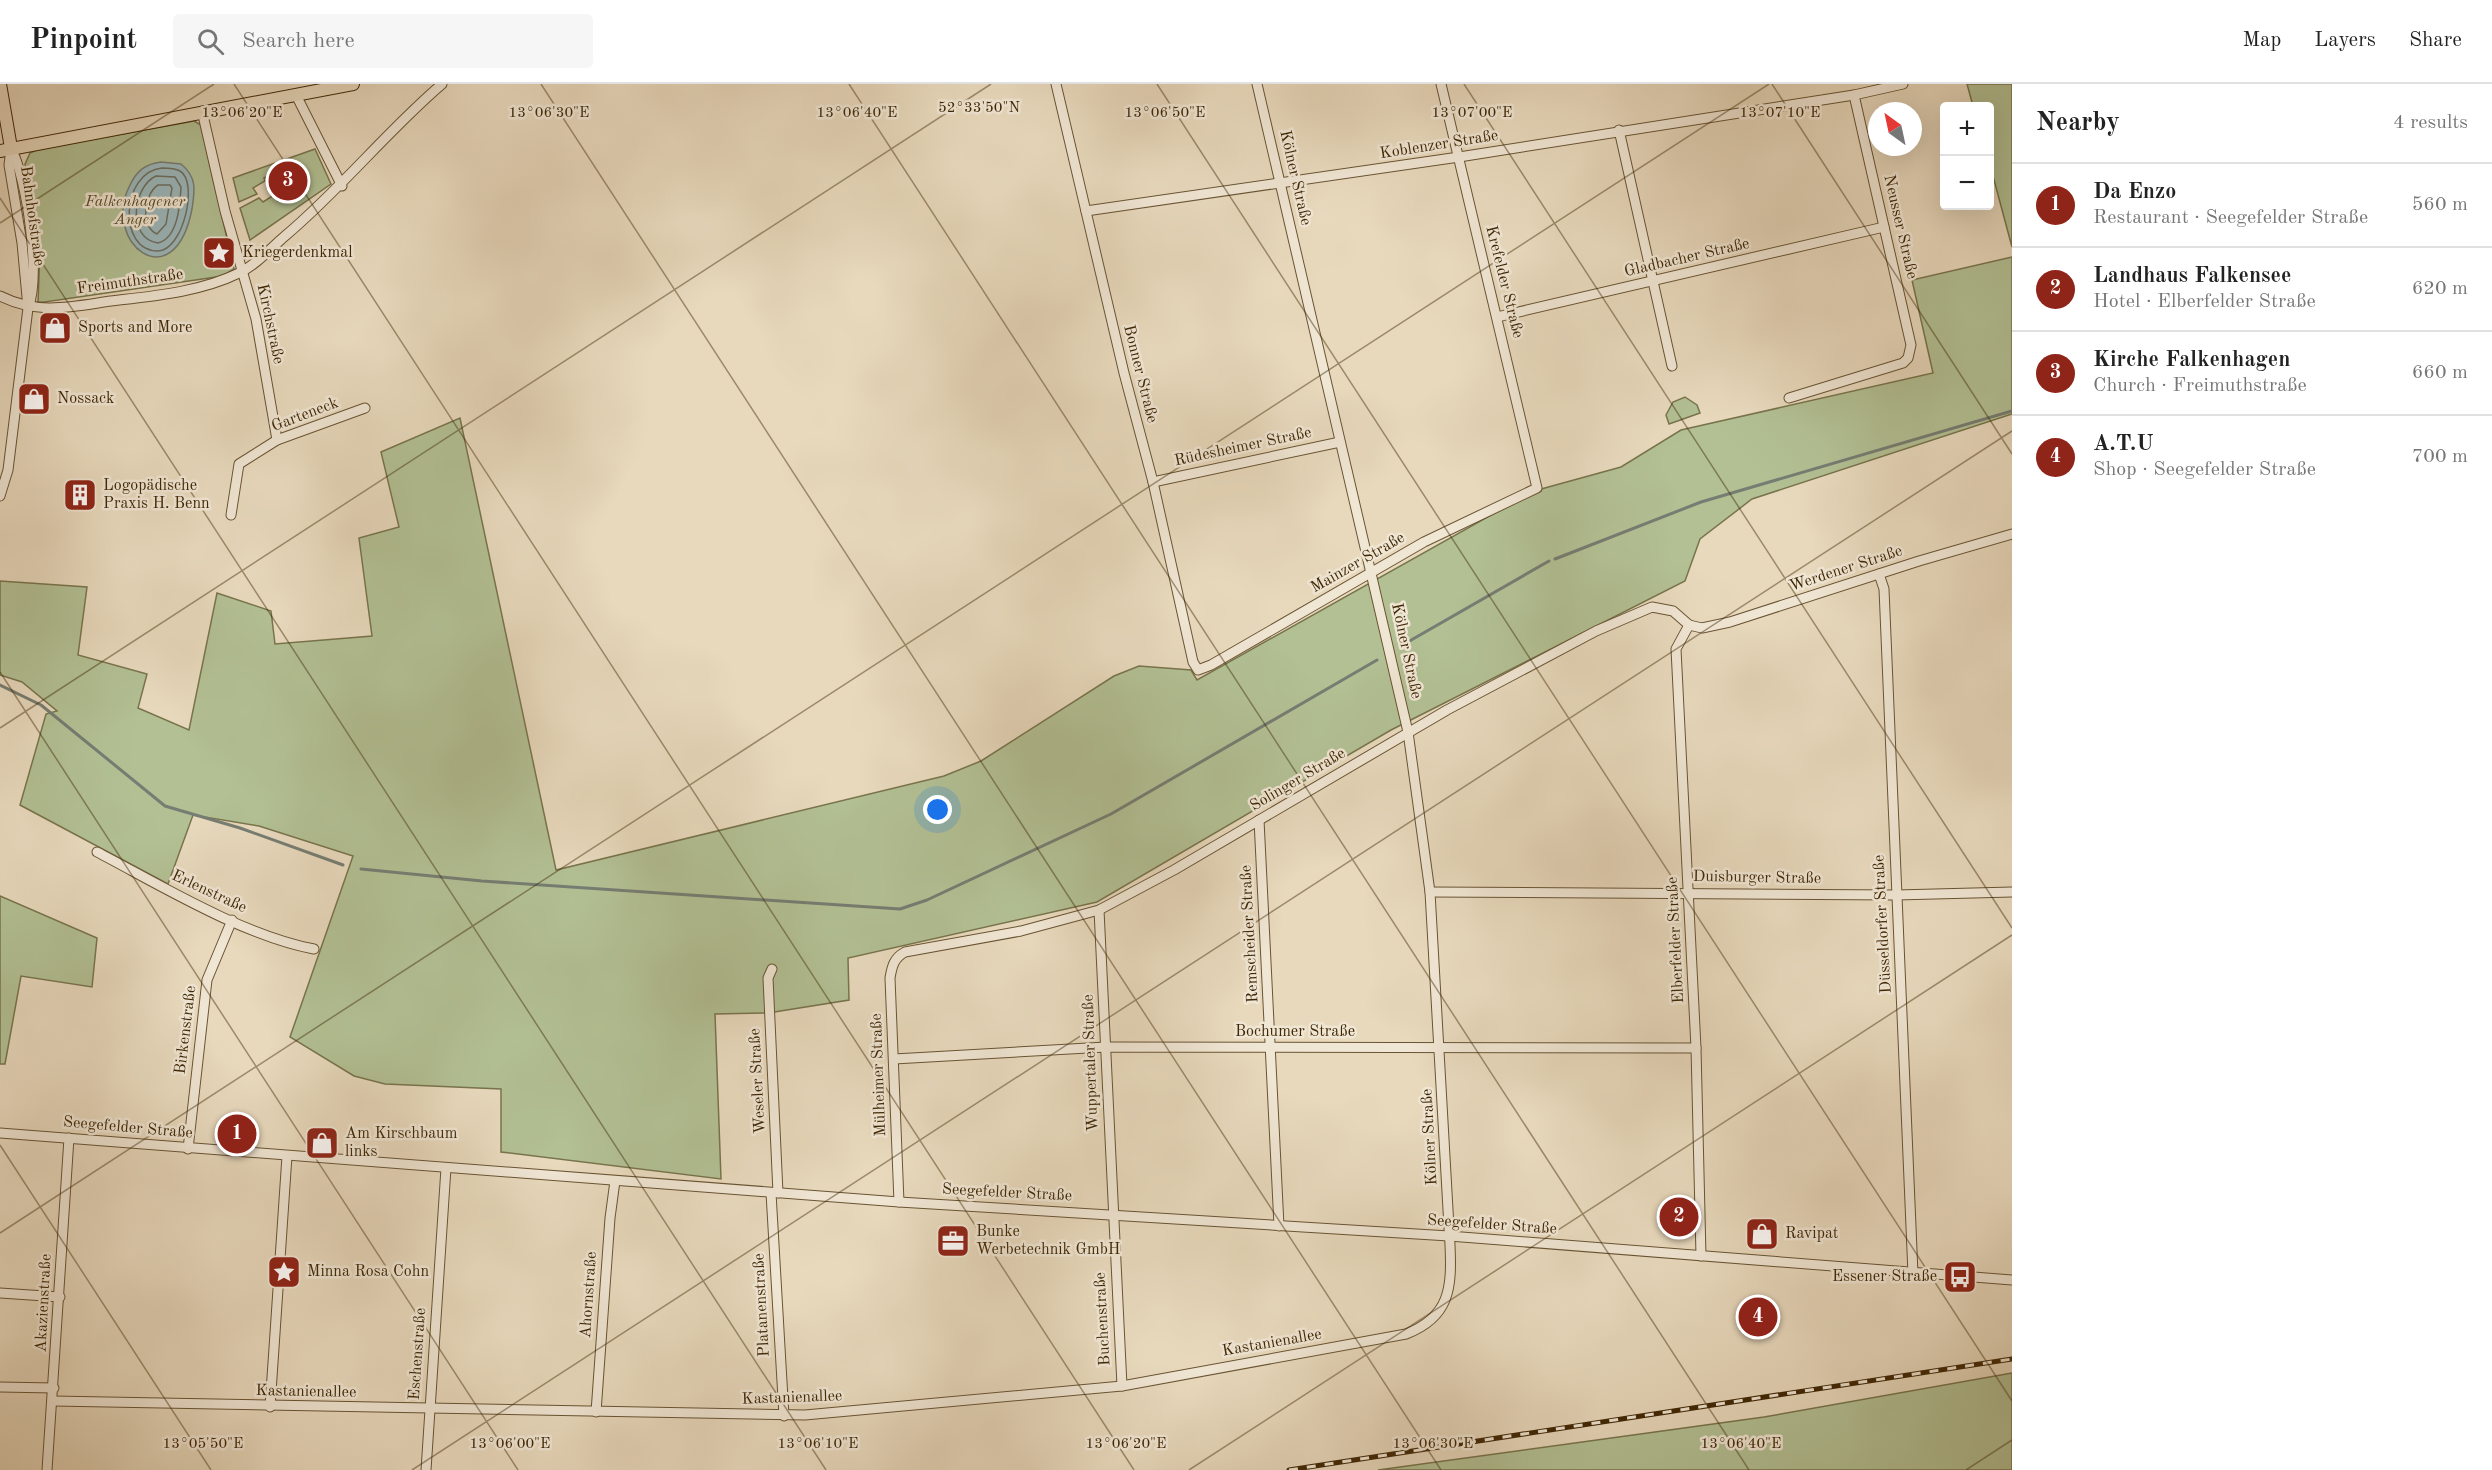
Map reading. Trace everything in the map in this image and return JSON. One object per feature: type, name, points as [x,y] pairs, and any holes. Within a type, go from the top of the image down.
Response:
[{"type":"main road","points":[[0,84],[5,150],[353,84]]},
{"type":"street","name":"Freimuthstraße","points":[[0,296],[28,308],[83,305],[173,293],[217,282],[242,272],[342,186],[418,105],[442,84]]},
{"type":"street","name":"Bonner Straße","points":[[1056,84],[1153,482],[1193,662],[1198,670]]},
{"type":"street","name":"Kölner Straße","points":[[1257,84],[1340,442],[1373,572],[1408,732],[1430,892],[1441,1047],[1449,1236]]},
{"type":"street","name":"Krefelder Straße","points":[[1441,84],[1537,488]]},
{"type":"street","name":"Koblenzer Straße","points":[[1086,211],[1458,158],[1619,130],[1854,95],[1903,84]]},
{"type":"street","points":[[296,95],[342,186]]},
{"type":"street","name":"Neusser Straße","points":[[1789,398],[1903,363],[1908,358],[1911,345],[1854,95]]},
{"type":"street","name":"Kirchstraße","points":[[202,111],[256,320],[278,440]]},
{"type":"street","points":[[1619,130],[1672,366]]},
{"type":"street","name":"Bahnhofstraße","points":[[0,496],[8,470],[28,308],[34,294],[31,234],[18,162],[5,150]]},
{"type":"street","name":"Gladbacher Straße","points":[[1497,317],[1884,227]]},
{"type":"street","name":"Garteneck","points":[[231,515],[239,464],[278,440],[365,408]]},
{"type":"street","name":"Rüdesheimer Straße","points":[[1153,482],[1340,442]]},
{"type":"street","name":"Mainzer Straße","points":[[1198,670],[1485,510],[1537,488]]},
{"type":"street","name":"Werdener Straße","points":[[1689,625],[1702,628],[1730,622],[1880,573],[2012,534]]},
{"type":"street","name":"Düsseldorfer Straße","points":[[1880,573],[1884,589],[1913,1274]]},
{"type":"street","name":"Solinger Straße","points":[[905,952],[1011,933],[1100,910],[1408,732],[1526,667],[1652,607],[1673,611],[1689,625]]},
{"type":"street","name":"Elberfelder Straße","points":[[1689,625],[1676,649],[1696,1048],[1701,1256]]},
{"type":"street","name":"Remscheider Straße","points":[[1259,820],[1279,1226]]},
{"type":"street","name":"Erlenstraße","points":[[97,852],[232,920],[292,945],[314,949]]},
{"type":"street","name":"Duisburger Straße","points":[[1430,892],[1689,891],[1896,895],[2012,892]]},
{"type":"street","name":"Wuppertaler Straße","points":[[1100,910],[1113,1214]]},
{"type":"street","name":"Birkenstraße","points":[[188,1149],[207,980],[232,920]]},
{"type":"street","name":"Mülheimer Straße","points":[[899,1202],[890,978],[897,956],[905,952]]},
{"type":"street","name":"Weseler Straße","points":[[772,969],[768,978],[774,1193]]},
{"type":"street","name":"Bochumer Straße","points":[[894,1059],[1106,1047],[1696,1048]]},
{"type":"street","name":"Seegefelder Straße","points":[[0,1133],[774,1193],[1449,1236],[2012,1280]]},
{"type":"street","name":"Akazienstraße","points":[[47,1470],[69,1138]]},
{"type":"street","points":[[270,1407],[287,1156]]},
{"type":"street","name":"Eschenstraße","points":[[426,1470],[446,1168]]},
{"type":"street","name":"Ahornstraße","points":[[596,1412],[609,1218],[615,1181]]},
{"type":"street","name":"Platanenstraße","points":[[774,1193],[784,1416]]},
{"type":"street","name":"Buchenstraße","points":[[1113,1214],[1122,1386]]},
{"type":"street","name":"Kastanienallee","points":[[53,1401],[784,1416],[1122,1386],[1384,1338],[1418,1329],[1431,1321],[1442,1308],[1449,1293],[1452,1278],[1449,1236]]},
{"type":"street","points":[[0,1293],[60,1297]]},
{"type":"street","points":[[0,1387],[54,1388]]},
{"type":"green space","points":[[1967,84],[2012,84],[2012,247],[1994,180],[1994,102],[1972,102]]},
{"type":"green space","name":"Falkenhagener Anger","points":[[194,121],[201,125],[234,269],[223,276],[38,303],[40,247],[25,164],[30,153],[39,149]]},
{"type":"green space","points":[[315,149],[331,184],[250,240],[240,208],[259,198],[263,202],[274,195],[278,201],[309,184],[297,163],[264,178],[265,181],[253,188],[257,194],[239,202],[233,178]]},
{"type":"green space","points":[[2012,257],[2012,414],[1752,499],[1700,539],[1685,581],[1391,730],[1097,902],[848,958],[849,1000],[768,1013],[715,1014],[721,1179],[501,1152],[501,1089],[385,1084],[354,1076],[290,1037],[353,856],[259,826],[193,815],[168,884],[20,805],[46,714],[57,711],[22,682],[0,675],[0,581],[87,587],[78,655],[147,674],[138,708],[189,730],[217,593],[271,611],[275,644],[372,636],[359,538],[399,527],[381,452],[460,418],[556,870],[944,776],[981,761],[1114,676],[1139,666],[1191,670],[1197,680],[1534,491],[1621,467],[1681,430],[1933,373],[1912,280]]},
{"type":"green space","points":[[1685,397],[1697,405],[1700,413],[1669,424],[1666,415],[1673,402]]},
{"type":"green space","points":[[0,896],[97,938],[92,987],[21,976],[5,1064],[0,1064]]},
{"type":"green space","points":[[2012,1373],[2012,1470],[1378,1470],[1764,1417]]},
{"type":"water","points":[[161,162],[181,164],[186,169],[194,184],[194,196],[183,237],[170,252],[157,257],[143,253],[132,242],[124,226],[123,206],[136,175],[146,166]]},
{"type":"waterway","points":[[1555,559],[1701,502],[2012,411]]},
{"type":"waterway","points":[[1406,643],[1549,561]]},
{"type":"waterway","points":[[361,869],[482,881],[900,909],[927,900],[1111,814],[1377,660]]},
{"type":"waterway","points":[[0,685],[41,705],[165,806],[240,828],[343,865]]},
{"type":"railway","points":[[1289,1470],[2012,1359]]},
{"type":"place","name":"Kirche Falkenhagen","points":[[288,181]]},
{"type":"place","name":"Kriegerdenkmal","points":[[219,253]]},
{"type":"place","name":"Sports and More","points":[[55,328]]},
{"type":"place","name":"Nossack","points":[[34,399]]},
{"type":"place","name":"Logopädische Praxis H. Benn","points":[[80,495]]},
{"type":"place","name":"Da Enzo","points":[[237,1134]]},
{"type":"place","name":"Am Kirschbaum links","points":[[322,1143]]},
{"type":"place","name":"Landhaus Falkensee","points":[[1679,1217]]},
{"type":"place","name":"Ravipat","points":[[1762,1234]]},
{"type":"place","name":"Bunke Werbetechnik GmbH","points":[[953,1241]]},
{"type":"place","name":"Minna Rosa Cohn","points":[[284,1272]]},
{"type":"place","name":"Essener Straße","points":[[1960,1277]]},
{"type":"place","name":"A.T.U","points":[[1758,1317]]}]
